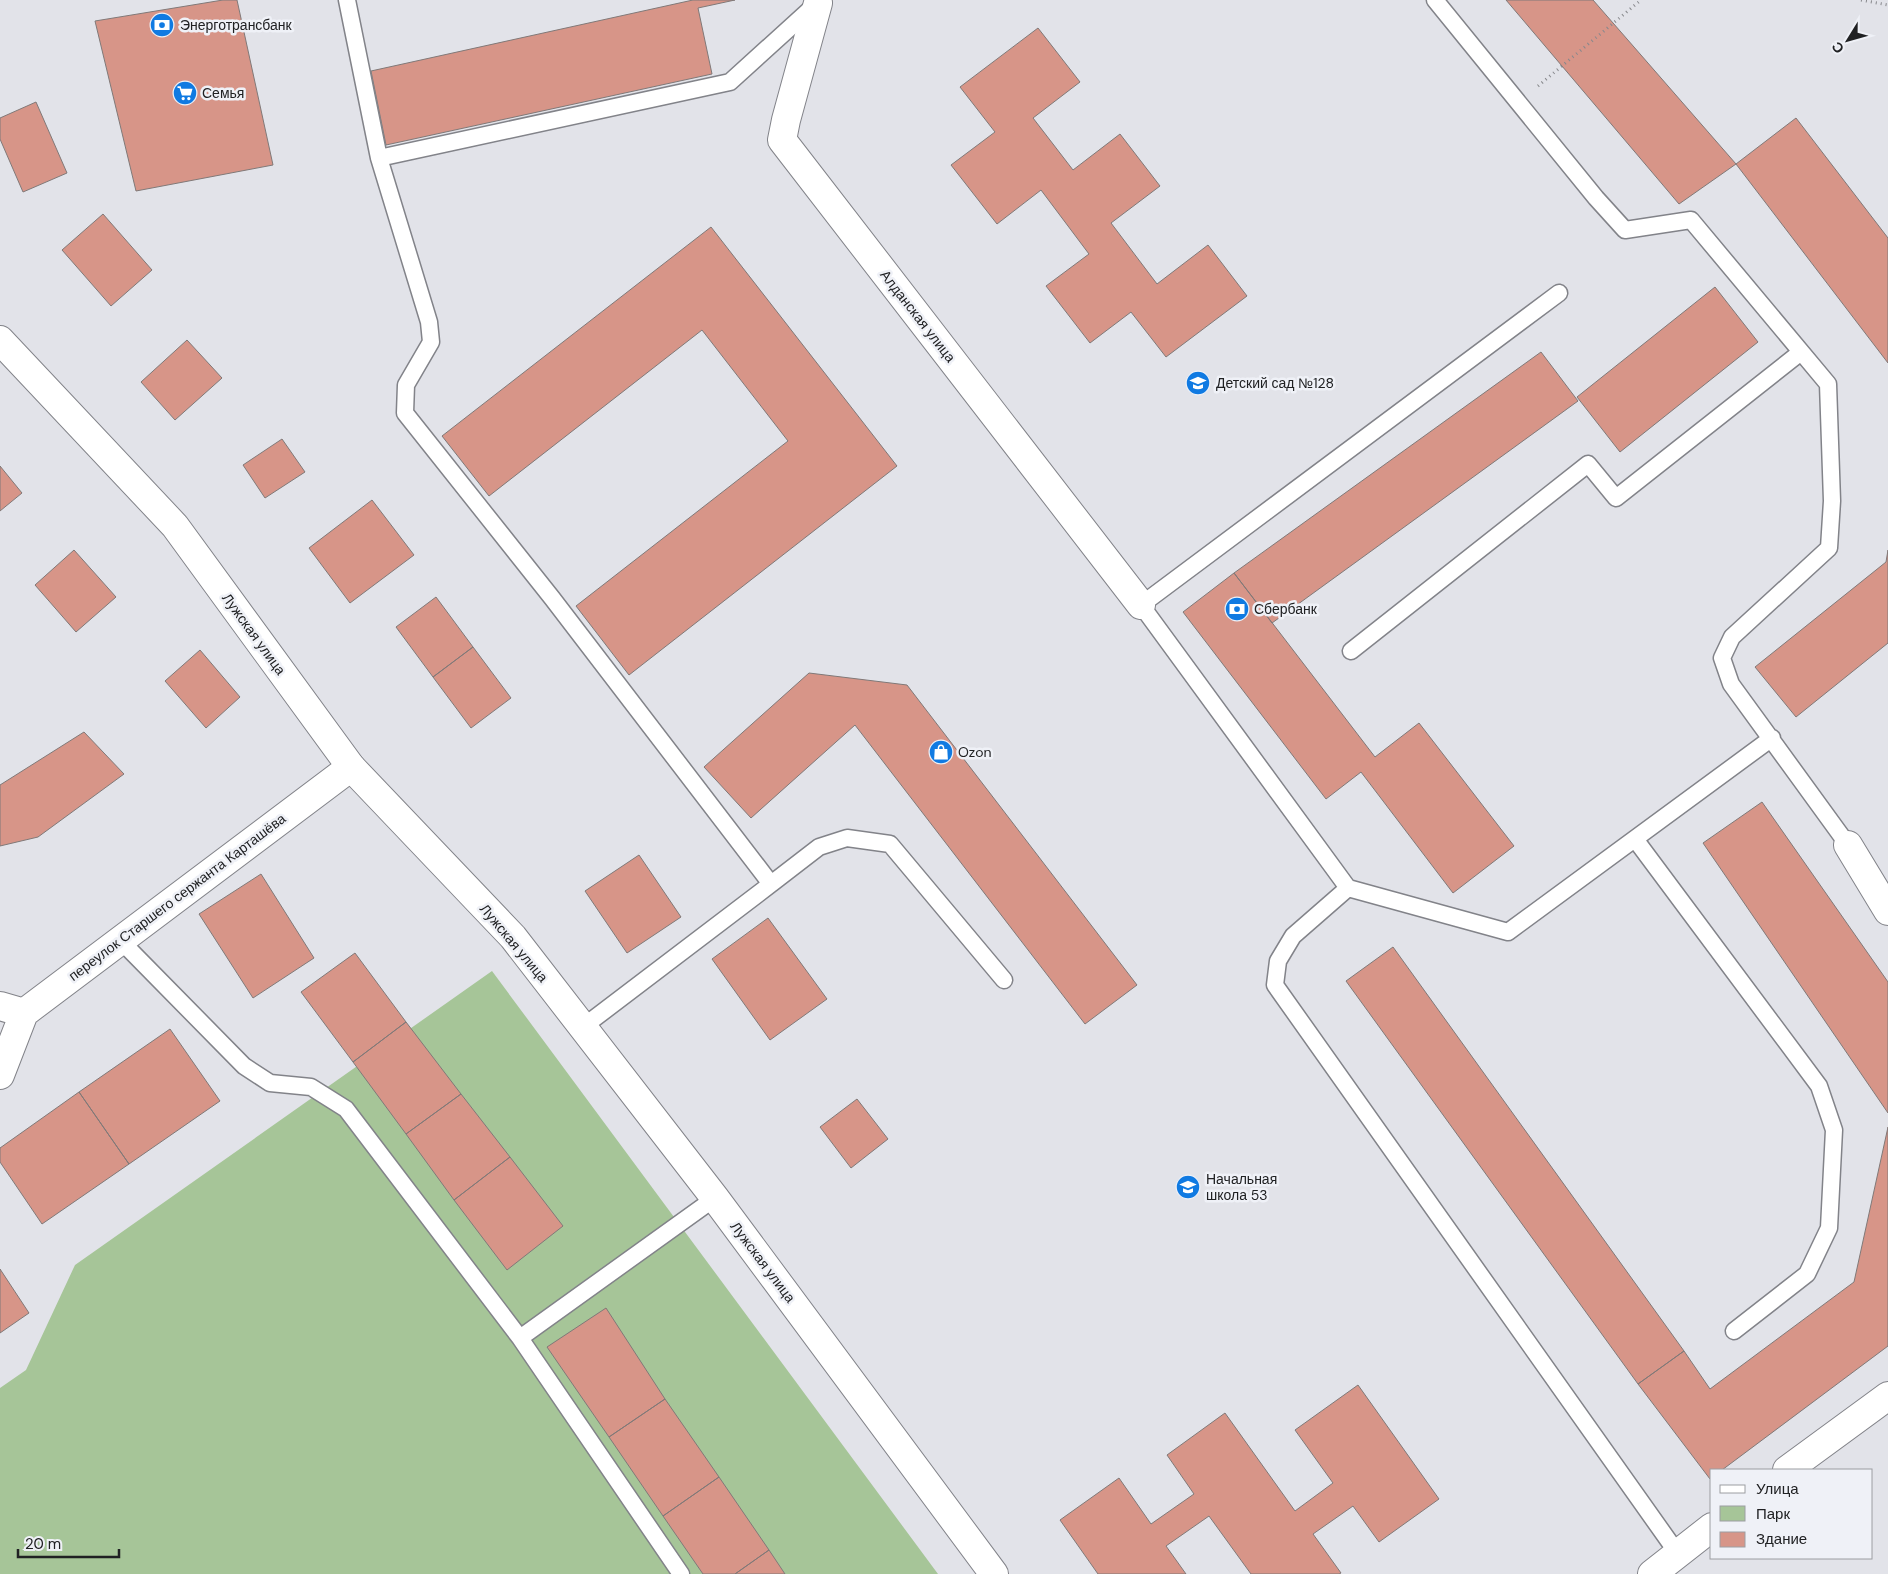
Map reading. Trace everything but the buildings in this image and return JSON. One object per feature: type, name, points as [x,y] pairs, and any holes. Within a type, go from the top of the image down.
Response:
[{"type":"street","name":"Алданская улица","points":[[820,1],[782,140],[1141,605]]},
{"type":"street","name":"Лужская улица","points":[[0,340],[175,526],[351,766],[513,937],[715,1198],[994,1574]]},
{"type":"street","name":"переулок Старшего сержанта Карташёва","points":[[12,1009],[120,940],[351,766]]},
{"type":"street","points":[[1848,845],[1888,911]]},
{"type":"street","points":[[0,1075],[12,1009]]},
{"type":"street","points":[[1788,1469],[1888,1396]]},
{"type":"street","points":[[1652,1574],[1680,1564],[1710,1529]]},
{"type":"lane","points":[[347,0],[379,158],[429,322],[431,342],[406,385],[405,414],[552,598],[771,884]]},
{"type":"lane","points":[[1435,0],[1596,198],[1625,230],[1691,220],[1828,384],[1832,501],[1829,548],[1732,637],[1722,658],[1731,684],[1848,845]]},
{"type":"lane","points":[[379,158],[730,82],[820,1]]},
{"type":"lane","points":[[1560,292],[1141,605],[1348,888],[1508,932],[1772,738]]},
{"type":"lane","points":[[1351,651],[1588,464],[1616,498],[1801,352]]},
{"type":"lane","points":[[583,1027],[819,847],[847,838],[890,844],[1004,980]]},
{"type":"lane","points":[[1635,839],[1819,1086],[1834,1130],[1829,1228],[1807,1274],[1734,1331]]},
{"type":"lane","points":[[1348,888],[1293,936],[1278,961],[1275,985],[1680,1564]]},
{"type":"lane","points":[[120,940],[244,1066],[270,1083],[311,1088],[346,1109],[520,1338],[681,1574]]},
{"type":"lane","points":[[520,1338],[715,1198]]},
{"type":"path","points":[[1518,102],[1641,0]]},
{"type":"path","points":[[1862,0],[1888,5]]},
{"type":"green space","points":[[492,971],[938,1574],[0,1574],[0,1388],[26,1370],[75,1265]]},
{"type":"place","name":"Энерготрансбанк","points":[[162,25]]},
{"type":"place","name":"Семья","points":[[185,93]]},
{"type":"place","name":"Детский сад №128","points":[[1198,383]]},
{"type":"place","name":"Сбербанк","points":[[1237,609]]},
{"type":"place","name":"Ozon","points":[[941,752]]},
{"type":"place","name":"Начальная школа 53","points":[[1188,1187]]}]
